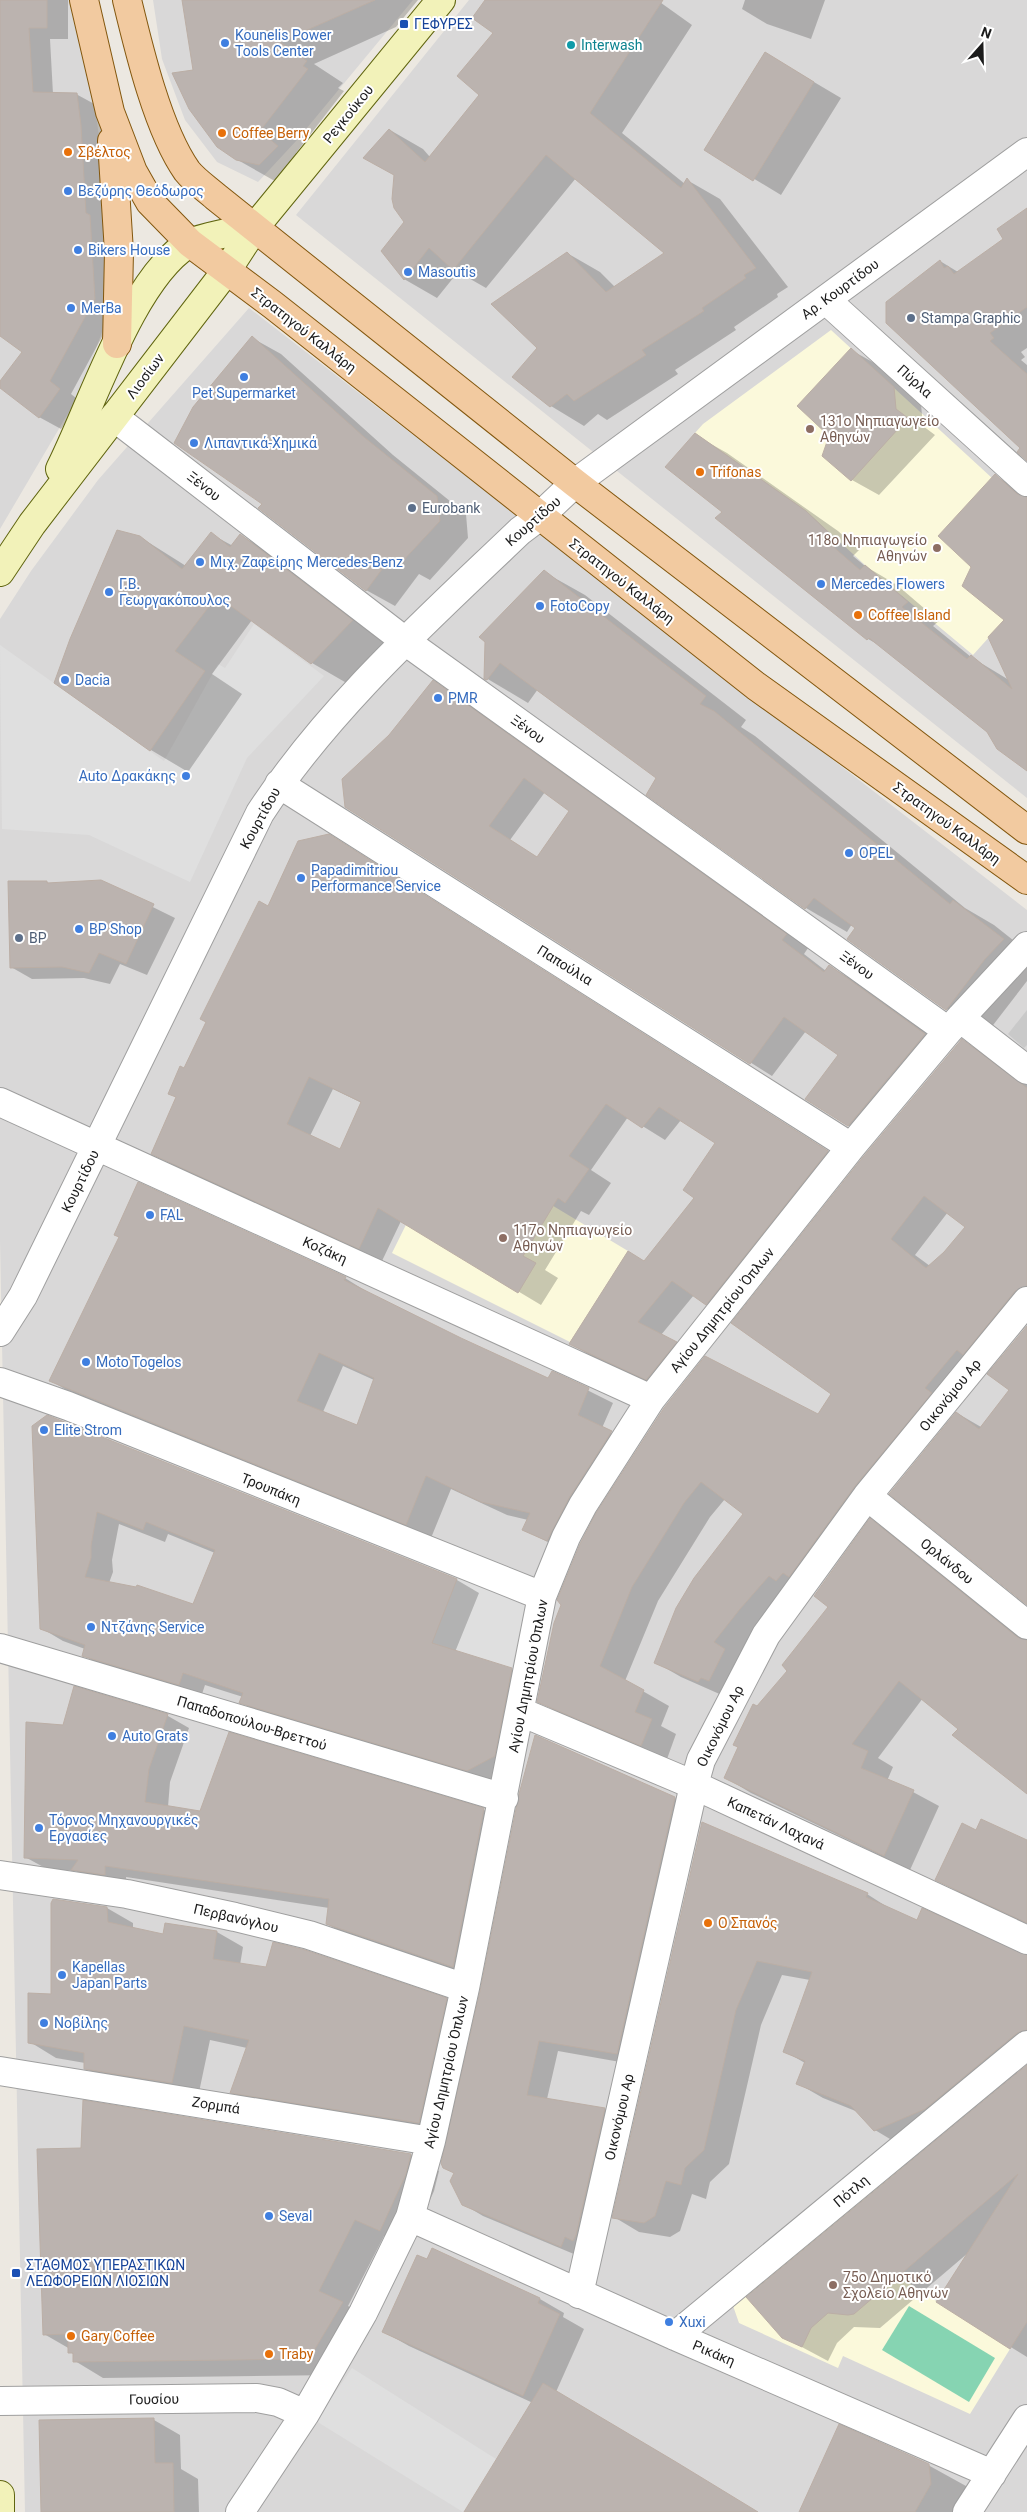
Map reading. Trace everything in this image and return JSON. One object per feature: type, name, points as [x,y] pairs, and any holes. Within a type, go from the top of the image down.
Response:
[{"type":"main road","points":[[84,0],[110,112],[133,172],[150,202],[190,243],[255,227]]},
{"type":"main road","points":[[127,0],[157,106],[172,146],[188,172],[575,483],[1027,830]]},
{"type":"main road","name":"Ρεγκούκου","points":[[255,227],[441,0]]},
{"type":"main road","points":[[110,112],[119,252],[117,344]]},
{"type":"main road","name":"Λιοσίων","points":[[0,572],[32,524],[227,270],[255,227]]},
{"type":"main road","name":"Λιοσίων","points":[[32,524],[66,456],[117,344],[146,290],[168,260],[190,243]]},
{"type":"main road","name":"Στρατηγού Καλλάρη","points":[[190,243],[227,270],[756,686],[1027,880]]},
{"type":"main road","points":[[0,2495],[0,2512]]},
{"type":"street","name":"Αρ. Κουρτίδου","points":[[668,417],[1020,157]]},
{"type":"street","name":"Πύρλα","points":[[826,300],[1027,482]]},
{"type":"street","name":"Ξένου","points":[[114,417],[405,641],[954,1025],[1027,1070]]},
{"type":"street","name":"Κουρτίδου","points":[[0,1332],[23,1296],[260,813],[279,784],[341,711],[405,641],[520,531],[540,516],[575,483],[668,417]]},
{"type":"street","name":"Παπούλια","points":[[279,784],[851,1147]]},
{"type":"street","name":"Αγίου Δημητρίου Όπλων","points":[[240,2512],[305,2414],[364,2312],[410,2217],[431,2141],[465,1988],[521,1712],[542,1596],[566,1537],[583,1505],[651,1399],[851,1147],[954,1025],[1027,946]]},
{"type":"street","name":"Κοζάκη","points":[[0,1102],[651,1399]]},
{"type":"street","name":"Οικονόμου Αρ","points":[[580,2294],[701,1760],[766,1635],[867,1496],[1027,1301]]},
{"type":"street","name":"Τρουπάκη","points":[[0,1382],[68,1406],[542,1596]]},
{"type":"street","name":"Ορλάνδου","points":[[867,1496],[1027,1625]]},
{"type":"street","name":"Παπαδοπούλου-Βρεττού","points":[[0,1648],[504,1798]]},
{"type":"street","name":"Καπετάν Λαχανά","points":[[521,1712],[694,1785],[1027,1940]]},
{"type":"street","name":"Περβανόγλου","points":[[0,1875],[127,1894],[235,1917],[309,1936],[465,1988]]},
{"type":"street","name":"Πότλη","points":[[675,2336],[1027,2045]]},
{"type":"street","name":"Ζορμπά","points":[[0,2071],[431,2141]]},
{"type":"street","name":"Ρικάκη","points":[[410,2217],[675,2336],[992,2474]]},
{"type":"street","name":"Γουσίου","points":[[0,2401],[258,2398],[278,2402],[305,2414]]},
{"type":"street","points":[[967,2512],[1027,2419]]},
{"type":"shaded area","points":[[0,0],[69,0],[96,114],[112,235],[107,318],[80,393],[0,529]]},
{"type":"shaded area","points":[[153,0],[413,0],[297,140],[258,182],[217,162],[185,120],[162,59]]},
{"type":"shaded area","points":[[469,0],[1027,0],[1027,798],[296,215]]},
{"type":"shaded area","points":[[249,308],[1027,910],[1027,2512],[25,2512],[0,1241],[0,619],[31,571],[98,480]]},
{"type":"shaded area","points":[[831,330],[992,478],[1027,595],[973,655],[865,565],[806,511],[695,433],[703,424]]},
{"type":"shaded area","points":[[254,624],[324,676],[247,758],[190,882],[89,835],[2,829],[0,645],[164,761],[218,664],[225,668]]},
{"type":"shaded area","points":[[1027,1010],[1027,1045],[1024,1048],[1008,1034]]},
{"type":"shaded area","name":"117ο Νηπιαγωγείο Αθηνών","points":[[447,1142],[628,1251],[570,1342],[392,1253]]},
{"type":"shaded area","points":[[459,1574],[526,1600],[512,1668],[432,1643]]},
{"type":"shaded area","name":"75ο Δημοτικό Σχολείο Αθηνών","points":[[901,2165],[927,2201],[898,2276],[1010,2349],[970,2414],[843,2356],[838,2368],[739,2323],[732,2303]]},
{"type":"shaded area","points":[[352,2368],[496,2459],[463,2512],[316,2421]]},
{"type":"green space","points":[[909,2306],[995,2358],[969,2402],[882,2350]]},
{"type":"building","points":[[0,0],[47,0],[47,28],[29,28],[33,92],[77,93],[81,125],[86,213],[90,215],[95,299],[50,381],[60,389],[39,418],[0,388],[0,381],[22,352],[0,336]]},
{"type":"building","points":[[182,0],[375,0],[280,42],[307,61],[303,66],[308,69],[260,131],[278,146],[259,165],[236,160],[217,147],[189,109],[172,73],[193,70]]},
{"type":"building","points":[[485,0],[663,0],[590,113],[681,188],[687,178],[756,268],[744,275],[746,278],[702,308],[704,311],[642,350],[646,355],[574,401],[567,394],[550,407],[512,377],[537,348],[491,304],[567,252],[606,292],[664,253],[546,155],[453,270],[429,248],[404,280],[381,251],[404,222],[394,208],[392,199],[394,175],[363,158],[389,129],[425,162],[479,95],[457,76],[493,33],[472,18]]},
{"type":"building","points":[[765,52],[814,82],[753,181],[704,150]]},
{"type":"building","points":[[1027,208],[1027,307],[990,333],[994,338],[990,341],[1027,374],[1027,461],[1017,452],[1020,448],[886,323],[886,302],[940,260],[944,268],[948,266],[954,274],[1003,239],[997,229]]},
{"type":"building","points":[[252,336],[364,437],[437,496],[440,521],[400,564],[391,557],[366,591],[258,508],[262,504],[174,443],[193,407]]},
{"type":"building","points":[[851,348],[894,387],[896,409],[908,418],[851,481],[822,456],[829,436],[797,406]]},
{"type":"building","points":[[695,433],[806,511],[828,532],[822,537],[860,570],[865,565],[908,602],[902,607],[967,659],[971,655],[1012,689],[988,637],[1004,620],[962,586],[971,567],[938,536],[995,474],[1017,494],[1027,497],[1027,771],[997,749],[987,732],[869,638],[867,640],[715,518],[722,512],[665,467]]},
{"type":"building","points":[[117,530],[140,536],[182,569],[211,532],[230,547],[240,534],[353,620],[311,664],[217,596],[175,651],[205,671],[150,751],[54,683],[70,639]]},
{"type":"building","points":[[544,570],[706,696],[700,704],[714,711],[950,904],[953,900],[1004,939],[985,959],[946,1010],[847,939],[855,928],[814,898],[805,909],[646,795],[656,778],[500,663],[487,680],[484,679],[485,642],[479,637]]},
{"type":"building","points":[[433,680],[787,934],[782,940],[824,972],[829,965],[925,1034],[848,1126],[805,1099],[838,1055],[784,1017],[750,1064],[345,807],[342,779],[389,735]],"holes":[[[524,778],[569,811],[537,857],[489,826]]]},
{"type":"building","points":[[329,834],[828,1151],[706,1305],[672,1281],[638,1322],[677,1342],[646,1380],[569,1344],[628,1251],[644,1261],[694,1198],[683,1190],[715,1143],[659,1107],[642,1128],[606,1104],[569,1156],[589,1169],[565,1203],[558,1198],[523,1256],[536,1263],[518,1293],[378,1208],[359,1249],[151,1154],[176,1097],[168,1094],[180,1066],[184,1068],[206,1022],[200,1019],[259,901],[268,906],[298,841]],"holes":[[[309,1077],[361,1102],[340,1149],[287,1124]]]},
{"type":"building","points":[[101,880],[154,904],[126,964],[99,953],[89,973],[62,967],[10,968],[8,881],[47,881],[47,883]]},
{"type":"building","points":[[962,1039],[1027,1088],[1027,1286],[1015,1291],[963,1355],[957,1350],[925,1388],[932,1393],[855,1486],[789,1577],[783,1573],[776,1581],[769,1576],[740,1609],[714,1642],[725,1649],[709,1681],[701,1678],[698,1682],[654,1663],[676,1608],[694,1578],[743,1514],[701,1482],[684,1503],[632,1587],[600,1666],[644,1690],[635,1712],[652,1719],[641,1746],[537,1702],[554,1623],[561,1605],[557,1600],[580,1544],[596,1513],[664,1408],[705,1356],[818,1414],[831,1394],[731,1323],[863,1157]],"holes":[[[924,1196],[965,1227],[944,1252],[926,1268],[891,1239]]]},
{"type":"building","points":[[138,1182],[346,1277],[344,1280],[461,1338],[548,1378],[552,1371],[589,1388],[578,1415],[612,1431],[569,1498],[547,1541],[522,1530],[530,1513],[481,1502],[426,1476],[406,1525],[49,1381],[119,1237],[114,1235]],"holes":[[[319,1353],[374,1378],[357,1425],[297,1401]]]},
{"type":"building","points":[[1027,1326],[1027,1605],[889,1494],[956,1412],[979,1429],[1009,1390],[987,1374]]},
{"type":"building","points":[[47,1415],[457,1579],[432,1643],[512,1668],[495,1756],[467,1771],[239,1703],[243,1693],[183,1673],[179,1685],[82,1656],[85,1645],[40,1629],[32,1426]],"holes":[[[97,1512],[143,1530],[146,1522],[215,1550],[193,1604],[137,1585],[136,1587],[85,1577],[91,1558],[91,1546]]]},
{"type":"building","points":[[870,1518],[1017,1637],[1027,1640],[1027,1794],[952,1735],[958,1729],[899,1681],[852,1744],[868,1751],[861,1768],[914,1790],[884,1856],[724,1778],[738,1747],[733,1745],[753,1704],[757,1706],[787,1671],[782,1665],[828,1607],[814,1596]]},
{"type":"building","points":[[74,1686],[168,1714],[149,1769],[145,1802],[200,1811],[229,1732],[484,1808],[453,1967],[326,1924],[329,1899],[105,1866],[105,1875],[71,1870],[78,1860],[24,1858],[26,1722],[63,1725]]},
{"type":"building","points":[[535,1735],[675,1797],[617,2054],[539,2041],[527,2095],[605,2108],[576,2235],[573,2241],[565,2237],[561,2247],[462,2205],[450,2181],[454,2173],[443,2168],[441,2163],[480,1991],[519,1794]]},
{"type":"building","points":[[981,1819],[1027,1840],[1027,1923],[935,1880],[962,1823],[976,1830]]},
{"type":"building","points":[[702,1822],[868,1893],[866,1897],[917,1920],[922,1908],[1027,1955],[1027,2030],[1017,2033],[925,2109],[874,2131],[851,2106],[796,2084],[805,2061],[783,2052],[812,1972],[757,1961],[736,2010],[704,2150],[685,2168],[681,2185],[666,2181],[655,2216],[644,2223],[612,2218]]},
{"type":"building","points":[[53,1899],[107,1907],[108,1922],[163,1934],[165,1923],[217,1931],[213,1959],[266,1967],[273,1942],[305,1950],[447,1998],[419,2123],[230,2093],[249,2040],[184,2026],[172,2083],[84,2069],[84,2053],[28,2043],[28,1993],[51,1994],[51,1903]]},
{"type":"building","points":[[1027,2065],[1027,2322],[1010,2349],[936,2302],[1018,2174],[854,2314],[828,2313],[811,2328],[802,2347],[782,2338],[746,2297]]},
{"type":"building","points":[[83,2100],[411,2154],[406,2174],[380,2231],[355,2220],[319,2291],[343,2302],[309,2359],[73,2362],[73,2353],[68,2353],[68,2334],[43,2335],[37,2149],[81,2148]]},
{"type":"building","points":[[432,2248],[540,2298],[538,2303],[560,2314],[523,2396],[382,2332],[417,2255],[427,2259]]},
{"type":"building","points":[[543,2383],[676,2462],[758,2512],[464,2512]]},
{"type":"building","points":[[154,2418],[155,2463],[173,2463],[174,2512],[41,2512],[39,2420]]},
{"type":"building","points":[[839,2424],[929,2464],[931,2484],[915,2512],[799,2512]]},
{"type":"place","name":"ΓΕΦΥΡΕΣ","points":[[404,24]]},
{"type":"place","name":"Kounelis Power Tools Center","points":[[225,43]]},
{"type":"place","name":"Interwash","points":[[571,45]]},
{"type":"place","name":"Coffee Berry","points":[[222,133]]},
{"type":"place","name":"Σβέλτος","points":[[68,152]]},
{"type":"place","name":"Βεζύρης Θεόδωρος","points":[[68,191]]},
{"type":"place","name":"Bikers House","points":[[78,250]]},
{"type":"place","name":"Masoutis","points":[[408,272]]},
{"type":"place","name":"MerBa","points":[[71,308]]},
{"type":"place","name":"Stampa Graphic","points":[[911,318]]},
{"type":"place","name":"Pet Supermarket","points":[[244,377]]},
{"type":"place","name":"131ο Νηπιαγωγείο Αθηνών","points":[[810,429]]},
{"type":"place","name":"Λιπαντικά-Χημικά","points":[[194,443]]},
{"type":"place","name":"Trifonas","points":[[700,472]]},
{"type":"place","name":"Eurobank","points":[[412,508]]},
{"type":"place","name":"118ο Νηπιαγωγείο Αθηνών","points":[[937,548]]},
{"type":"place","name":"Μιχ. Ζαφείρης Mercedes-Benz","points":[[200,562]]},
{"type":"place","name":"Mercedes Flowers","points":[[821,584]]},
{"type":"place","name":"Γ.Β. Γεωργακόπουλος","points":[[109,592]]},
{"type":"place","name":"FotoCopy","points":[[540,606]]},
{"type":"place","name":"Coffee Island","points":[[858,615]]},
{"type":"place","name":"Dacia","points":[[65,680]]},
{"type":"place","name":"PMR","points":[[438,698]]},
{"type":"place","name":"Auto Δρακάκης","points":[[186,776]]},
{"type":"place","name":"OPEL","points":[[849,853]]},
{"type":"place","name":"Papadimitriou Performance Service","points":[[301,878]]},
{"type":"place","name":"BP Shop","points":[[79,929]]},
{"type":"place","name":"BP","points":[[19,938]]},
{"type":"place","name":"FAL","points":[[150,1215]]},
{"type":"place","name":"117ο Νηπιαγωγείο Αθηνών","points":[[503,1238]]},
{"type":"place","name":"Moto Togelos","points":[[86,1362]]},
{"type":"place","name":"Elite Strom","points":[[44,1430]]},
{"type":"place","name":"Ντζάνης Service","points":[[91,1627]]},
{"type":"place","name":"Auto Grats","points":[[112,1736]]},
{"type":"place","name":"Τόρνος Μηχανουργικές Εργασίες","points":[[39,1828]]},
{"type":"place","name":"Ο Σπανός","points":[[708,1923]]},
{"type":"place","name":"Kapellas Japan Parts","points":[[62,1975]]},
{"type":"place","name":"Νοβίλης","points":[[44,2023]]},
{"type":"place","name":"Seval","points":[[269,2216]]},
{"type":"place","name":"ΣΤΑΘΜΟΣ ΥΠΕΡΑΣΤΙΚΩΝ ΛΕΩΦΟΡΕΙΩΝ ΛΙΟΣΙΩΝ","points":[[16,2273]]},
{"type":"place","name":"75ο Δημοτικό Σχολείο Αθηνών","points":[[833,2285]]},
{"type":"place","name":"Xuxi","points":[[669,2322]]},
{"type":"place","name":"Gary Coffee","points":[[71,2336]]},
{"type":"place","name":"Traby","points":[[269,2354]]}]
